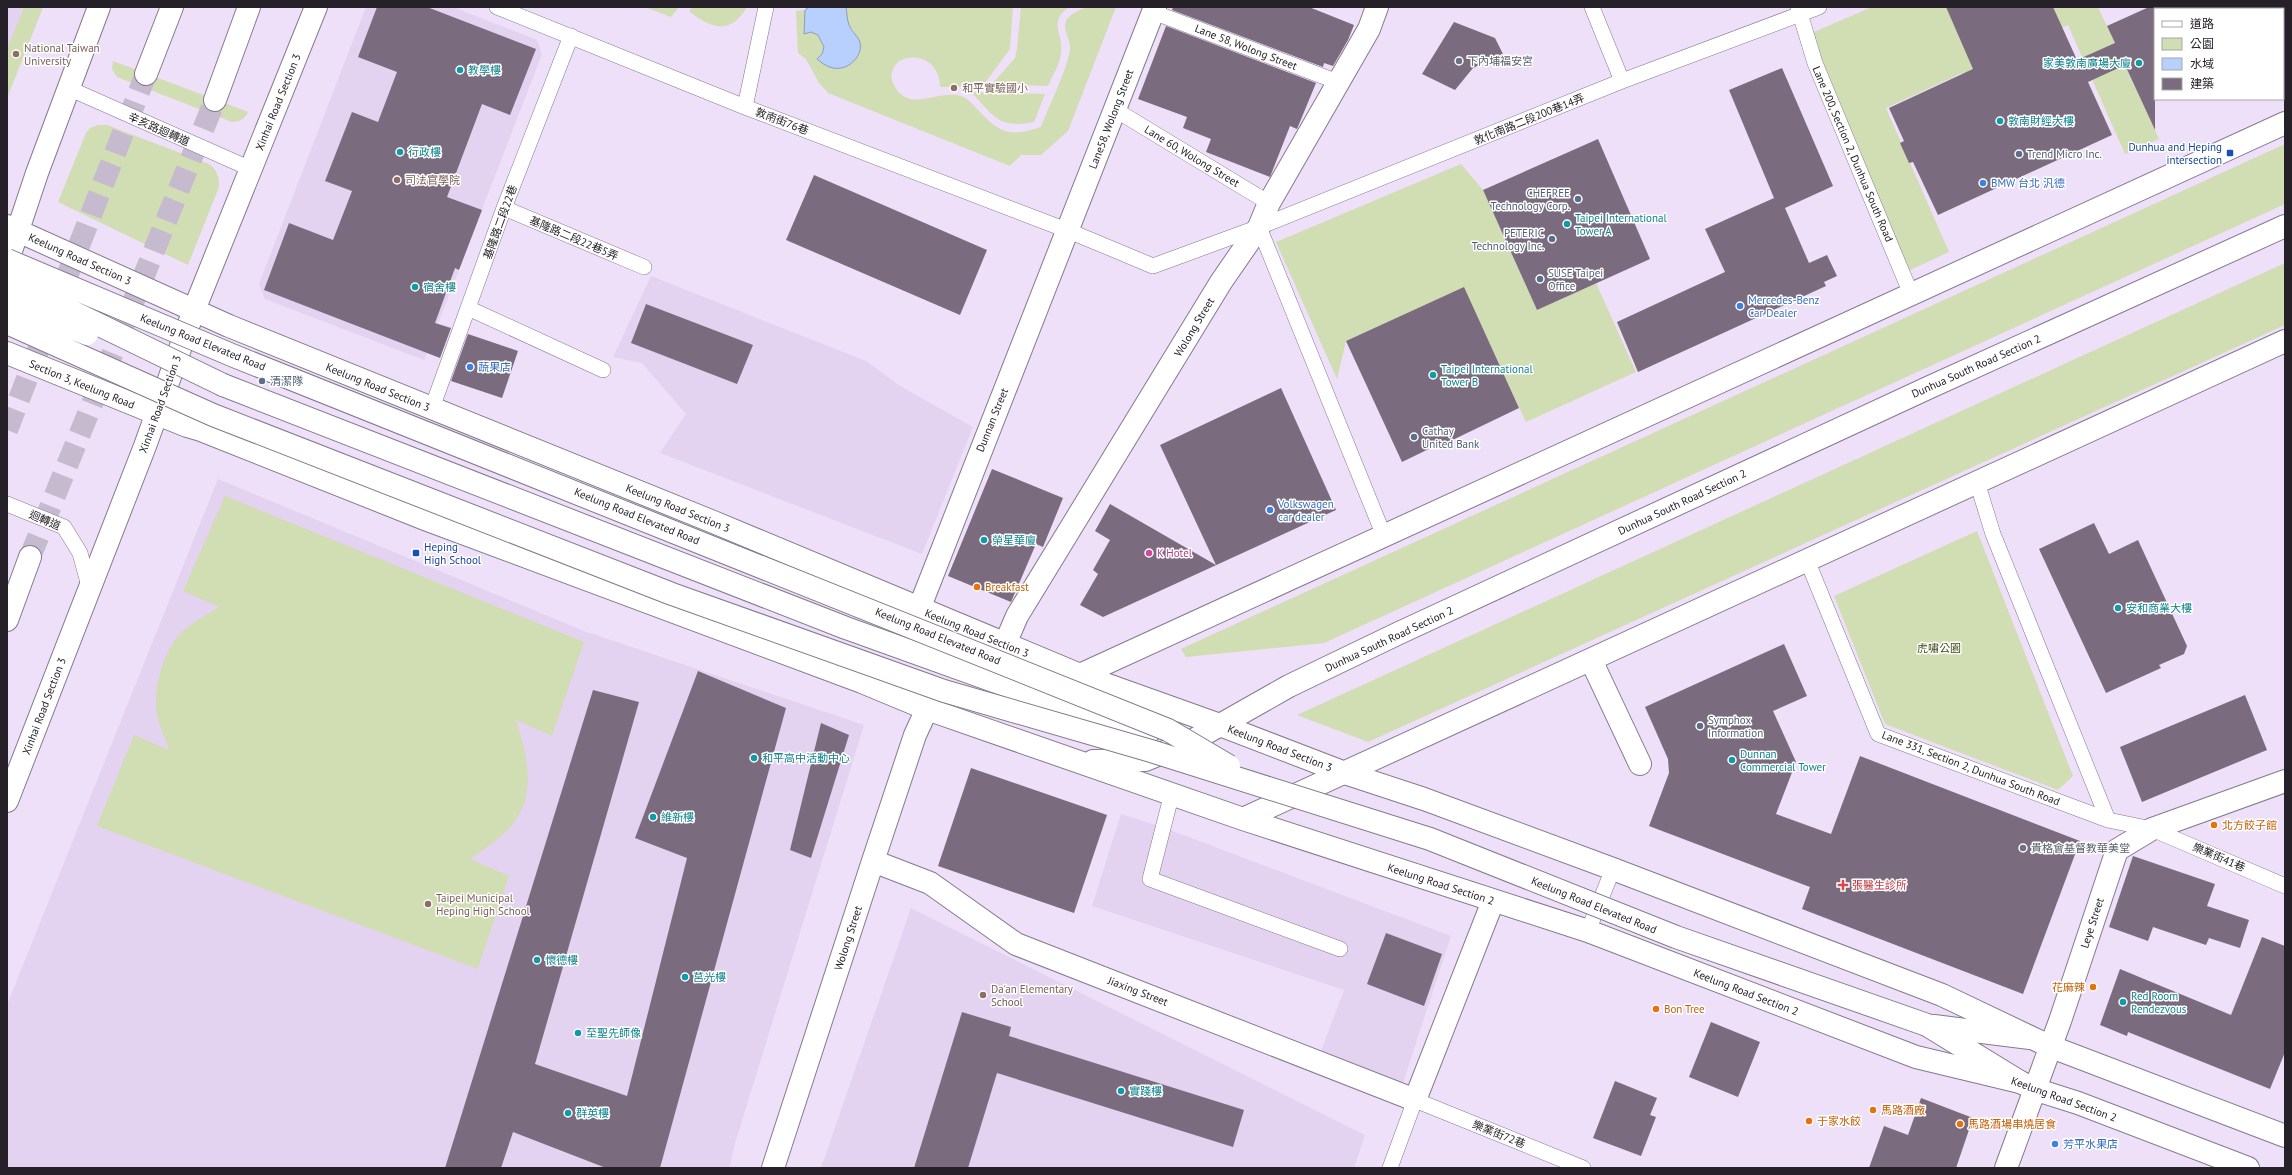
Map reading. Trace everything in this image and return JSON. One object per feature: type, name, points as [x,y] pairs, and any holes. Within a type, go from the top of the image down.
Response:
[{"type":"main road","points":[[7,262],[12,228],[99,7]]},
{"type":"main road","points":[[146,74],[172,7]]},
{"type":"main road","points":[[215,100],[249,7]]},
{"type":"main road","name":"Xinhai Road Section 3","points":[[7,801],[90,590],[157,414],[194,310],[316,7]]},
{"type":"main road","name":"Wolong Street","points":[[1005,644],[1017,616],[1221,282],[1259,227],[1269,203],[1369,29],[1377,7]]},
{"type":"main road","name":"Lane58, Wolong Street","points":[[1068,231],[1154,9]]},
{"type":"main road","points":[[1080,675],[2285,123]]},
{"type":"main road","name":"Dunhua South Road Section 2","points":[[1078,761],[1145,760],[1190,742],[1289,686],[1404,631],[1930,386],[2285,226]]},
{"type":"main road","name":"Keelung Road Section 3","points":[[12,228],[194,310],[711,521],[1080,675],[1220,725],[1344,773]]},
{"type":"main road","name":"Dunnan Street","points":[[919,609],[1068,231]]},
{"type":"main road","name":"Keelung Road Elevated Road","points":[[7,262],[234,356],[823,590],[1168,730],[1261,784]]},
{"type":"main road","points":[[7,280],[223,385]]},
{"type":"main road","points":[[7,303],[223,385],[846,628],[1052,702],[1162,736],[1190,742]]},
{"type":"main road","name":"Keelung Road Elevated Road","points":[[7,323],[213,415],[672,594],[944,691],[1261,784],[1430,839],[1676,937],[1927,1025],[2040,1042]]},
{"type":"main road","points":[[157,414],[425,519],[862,682],[927,709],[1172,793],[1242,819],[2285,341]]},
{"type":"main road","name":"Section 3, Keelung Road","points":[[7,353],[157,414]]},
{"type":"main road","points":[[7,620],[30,558]]},
{"type":"main road","points":[[1591,660],[1640,764]]},
{"type":"main road","name":"Wolong Street","points":[[773,1168],[915,735],[927,709]]},
{"type":"main road","points":[[1344,773],[1424,800],[1613,869],[1942,995],[2040,1042],[2285,1136]]},
{"type":"main road","name":"Leye Street","points":[[2006,1168],[2027,1085],[2040,1042],[2060,1021],[2117,850],[2152,829],[2285,781]]},
{"type":"main road","name":"Keelung Road Section 2","points":[[1242,819],[1588,931],[1916,1057],[2027,1085],[2248,1168]]},
{"type":"main road","name":"Jiaxing Street","points":[[873,861],[930,883],[1016,944],[1415,1100]]},
{"type":"main road","points":[[1415,1100],[1493,901]]},
{"type":"main road","name":"Keelung Road Elevated Road","points":[[1927,1025],[2027,1085]]},
{"type":"lane","name":"敦南街76巷","points":[[497,7],[745,107],[1068,231]]},
{"type":"lane","points":[[745,107],[766,7]]},
{"type":"lane","points":[[1592,7],[1622,81]]},
{"type":"lane","name":"敦化南路二段200巷14弄","points":[[1068,231],[1153,266],[1259,227],[1799,10],[1819,7]]},
{"type":"lane","name":"Lane 58, Wolong Street","points":[[1154,9],[1338,82]]},
{"type":"lane","name":"Lane 200, Section 2, Dunhua South Road","points":[[1799,10],[1815,63],[1911,294]]},
{"type":"lane","name":"基隆路二段22巷","points":[[432,408],[504,208],[571,36]]},
{"type":"lane","name":"辛亥路迴轉道","points":[[68,88],[251,169]]},
{"type":"lane","name":"Lane 60, Wolong Street","points":[[1114,109],[1269,203]]},
{"type":"lane","name":"基隆路二段22巷5弄","points":[[504,208],[644,267]]},
{"type":"lane","points":[[1259,227],[1384,536]]},
{"type":"lane","points":[[468,308],[603,370]]},
{"type":"lane","points":[[1977,482],[1993,534],[2108,820]]},
{"type":"lane","name":"迴轉道","points":[[7,504],[64,527],[80,553],[90,590]]},
{"type":"lane","name":"Lane 331, Section 2, Dunhua South Road","points":[[1807,560],[1878,734],[2108,820],[2152,829]]},
{"type":"lane","points":[[1172,793],[1150,879],[1340,949]]},
{"type":"lane","name":"樂業街41巷","points":[[2152,829],[2285,886]]},
{"type":"lane","points":[[1588,931],[1613,869]]},
{"type":"lane","points":[[1390,1168],[1415,1100]]},
{"type":"lane","name":"樂業街72巷","points":[[1415,1100],[1583,1168]]},
{"type":"shaded area","name":"National Taiwan University","points":[[7,7],[43,7],[7,98]]},
{"type":"shaded area","name":"司法官學院","points":[[366,7],[453,7],[537,40],[542,54],[424,360],[265,299],[259,284]]},
{"type":"shaded area","points":[[651,276],[866,361],[900,386],[973,427],[922,554],[660,453],[686,414],[642,363],[613,357]]},
{"type":"shaded area","name":"Taipei Municipal Heping High School","points":[[218,479],[584,631],[864,725],[733,1150],[730,1168],[7,1168],[7,1005]]},
{"type":"shaded area","points":[[1121,814],[1162,827],[1451,936],[1400,1092],[1319,1056],[1344,990],[1092,906]]},
{"type":"shaded area","name":"Da'an Elementary School","points":[[911,908],[1365,1135],[1354,1168],[821,1168]]},
{"type":"green space","name":"National Taiwan University","points":[[24,7],[43,7],[7,98],[7,50]]},
{"type":"green space","points":[[645,7],[679,7],[671,17]]},
{"type":"green space","points":[[693,7],[747,7],[741,16],[734,22],[720,26],[705,22],[697,17],[689,11]]},
{"type":"green space","name":"和平實驗國小","points":[[846,7],[1013,7],[1010,49],[985,83],[959,87],[940,87],[937,72],[933,66],[921,59],[914,58],[907,58],[899,61],[893,68],[891,77],[899,92],[906,98],[923,99],[952,95],[961,96],[970,101],[985,117],[999,128],[1005,131],[1020,132],[1041,127],[1062,77],[1068,57],[1070,45],[1065,25],[1069,17],[1085,8],[1116,7],[1068,131],[1041,155],[1021,155],[1010,166],[828,93],[819,83],[806,59],[798,53],[796,11],[805,10],[805,20],[811,32],[816,34],[822,40],[822,51],[817,59],[838,69],[847,66],[859,40],[848,23]]},
{"type":"green space","points":[[1021,7],[1069,7],[1059,18],[1058,28],[1061,54],[1058,66],[1048,86],[992,84],[1015,58]]},
{"type":"green space","points":[[1872,7],[2098,7],[2159,139],[2125,154],[2068,25],[1988,61],[1971,91],[1962,73],[1886,108],[1949,252],[1908,271],[1807,35]]},
{"type":"green space","points":[[113,61],[248,112],[242,120],[232,122],[117,77],[112,69]]},
{"type":"green space","points":[[971,92],[1045,94],[1034,122],[1012,124],[998,119]]},
{"type":"green space","points":[[98,125],[107,125],[209,164],[216,171],[219,180],[219,187],[188,265],[58,202],[86,133],[90,128]]},
{"type":"green space","points":[[2285,144],[2285,204],[1324,643],[1186,657],[1181,649]]},
{"type":"green space","points":[[1461,164],[1483,190],[1537,310],[1596,283],[1636,372],[1526,422],[1463,288],[1346,341],[1337,379],[1276,242]]},
{"type":"green space","points":[[2285,263],[2285,325],[1368,742],[1297,715]]},
{"type":"green space","points":[[225,496],[584,642],[552,736],[516,720],[524,747],[528,774],[525,801],[519,814],[507,831],[492,844],[470,859],[509,876],[478,969],[97,826],[134,735],[169,750],[159,723],[156,709],[157,686],[164,662],[169,651],[181,633],[194,622],[219,607],[183,591]]},
{"type":"green space","name":"虎嘯公園","points":[[1977,531],[2073,776],[2058,790],[1885,724],[1834,596]]},
{"type":"water","points":[[809,7],[846,7],[849,25],[858,38],[860,44],[858,56],[852,63],[845,67],[833,68],[826,66],[817,59],[822,54],[824,47],[818,35],[811,32],[804,34],[805,10]]},
{"type":"building","name":"司法官學院","points":[[377,7],[427,7],[536,49],[510,115],[482,104],[447,197],[482,210],[459,270],[455,268],[435,323],[451,328],[440,358],[264,290],[289,223],[333,240],[352,191],[325,181],[352,112],[378,122],[397,72],[358,57]]},
{"type":"building","points":[[1173,7],[1309,7],[1354,25],[1348,40],[1333,66],[1324,63],[1323,67],[1172,10]]},
{"type":"building","name":"敦南財經大樓","points":[[1946,7],[2053,7],[2077,60],[2115,43],[2107,26],[2149,7],[2155,7],[2155,130],[2125,65],[2088,82],[2112,135],[1938,215],[1913,162],[1909,163],[1900,143],[1904,141],[1889,108],[1973,69]]},
{"type":"building","name":"下內埔福安宮","points":[[1454,22],[1495,38],[1503,54],[1473,68],[1455,90],[1422,74]]},
{"type":"building","points":[[1166,26],[1316,83],[1297,129],[1290,126],[1270,177],[1206,152],[1211,139],[1183,128],[1187,117],[1138,99]]},
{"type":"building","points":[[1782,68],[1833,186],[1785,208],[1809,263],[1827,255],[1837,276],[1824,282],[1826,286],[1638,372],[1617,322],[1725,272],[1705,229],[1774,198],[1729,90]]},
{"type":"building","name":"Taipei International Tower A","points":[[1598,139],[1650,259],[1537,310],[1483,190]]},
{"type":"building","points":[[814,175],[987,250],[960,315],[786,240]]},
{"type":"building","name":"Taipei International Tower B","points":[[1464,287],[1519,408],[1438,447],[1437,445],[1402,462],[1346,341]]},
{"type":"building","points":[[646,304],[753,345],[737,384],[631,343]]},
{"type":"building","points":[[468,334],[518,351],[502,398],[451,381]]},
{"type":"building","points":[[1281,388],[1336,510],[1103,617],[1080,605],[1098,574],[1093,570],[1110,540],[1095,531],[1110,504],[1216,565],[1160,445]]},
{"type":"building","name":"榮星華廈","points":[[992,469],[1063,498],[1043,547],[1036,544],[1011,602],[948,576]]},
{"type":"building","name":"安和商業大樓","points":[[2094,523],[2109,554],[2138,540],[2187,646],[2184,654],[2159,665],[2161,668],[2106,693],[2039,549]]},
{"type":"building","points":[[1784,644],[1807,696],[1773,711],[1796,762],[1776,814],[1831,834],[1860,756],[2080,841],[2023,994],[1802,909],[1810,887],[1649,826],[1669,773],[1668,759],[1645,707]]},
{"type":"building","points":[[698,671],[786,708],[660,1168],[606,1168],[513,1132],[501,1168],[445,1168],[593,690],[639,702],[535,1064],[627,1096],[687,858],[635,838]]},
{"type":"building","points":[[2245,695],[2267,750],[2142,802],[2120,747]]},
{"type":"building","points":[[821,723],[849,735],[811,858],[790,850]]},
{"type":"building","points":[[971,768],[1107,815],[1074,913],[938,866]]},
{"type":"building","points":[[2133,856],[2215,884],[2207,906],[2249,920],[2240,948],[2209,938],[2206,945],[2153,927],[2148,941],[2109,927]]},
{"type":"building","points":[[1386,933],[1442,954],[1424,1006],[1367,984]]},
{"type":"building","points":[[2262,937],[2285,946],[2285,1052],[2270,1089],[2128,1032],[2127,1036],[2100,1025],[2120,969],[2231,1015]]},
{"type":"building","points":[[962,1012],[1011,1027],[1009,1036],[1244,1110],[1233,1147],[997,1073],[968,1168],[914,1168]]},
{"type":"building","points":[[1711,1022],[1760,1042],[1738,1097],[1689,1077]]},
{"type":"building","points":[[1615,1081],[1657,1098],[1650,1115],[1656,1117],[1641,1156],[1593,1138]]},
{"type":"building","points":[[1921,1098],[1973,1118],[1956,1168],[1869,1168],[1884,1126],[1908,1135]]},
{"type":"tunnel","points":[[7,430],[146,74]]},
{"type":"tunnel","points":[[30,557],[215,100]]},
{"type":"place","name":"National Taiwan University","points":[[16,54]]},
{"type":"place","name":"下內埔福安宮","points":[[1459,61]]},
{"type":"place","name":"家美敦南廣場大廈","points":[[2139,63]]},
{"type":"place","name":"教學樓","points":[[460,70]]},
{"type":"place","name":"和平實驗國小","points":[[954,88]]},
{"type":"place","name":"敦南財經大樓","points":[[2000,121]]},
{"type":"place","name":"行政樓","points":[[400,152]]},
{"type":"place","name":"Dunhua and Heping intersection","points":[[2230,153]]},
{"type":"place","name":"Trend Micro Inc.","points":[[2019,154]]},
{"type":"place","name":"司法官學院","points":[[397,180]]},
{"type":"place","name":"BMW 台北 汎德","points":[[1983,183]]},
{"type":"place","name":"CHEFREE Technology Corp.","points":[[1578,199]]},
{"type":"place","name":"Taipei International Tower A","points":[[1567,224]]},
{"type":"place","name":"PETERIC Technology Inc.","points":[[1552,239]]},
{"type":"place","name":"SUSE Taipei Office","points":[[1540,279]]},
{"type":"place","name":"宿舍樓","points":[[415,287]]},
{"type":"place","name":"Mercedes-Benz Car Dealer","points":[[1740,306]]},
{"type":"place","name":"蔬果店","points":[[470,367]]},
{"type":"place","name":"Taipei International Tower B","points":[[1433,375]]},
{"type":"place","name":"清潔隊","points":[[262,381]]},
{"type":"place","name":"Cathay United Bank","points":[[1414,437]]},
{"type":"place","name":"Volkswagen car dealer","points":[[1270,510]]},
{"type":"place","name":"榮星華廈","points":[[984,540]]},
{"type":"place","name":"Heping High School","points":[[416,553]]},
{"type":"place","name":"K Hotel","points":[[1149,553]]},
{"type":"place","name":"Breakfast","points":[[977,587]]},
{"type":"place","name":"安和商業大樓","points":[[2118,608]]},
{"type":"place","name":"Symphox Information","points":[[1700,726]]},
{"type":"place","name":"和平高中活動中心","points":[[754,758]]},
{"type":"place","name":"Dunnan Commercial Tower","points":[[1732,760]]},
{"type":"place","name":"維新樓","points":[[653,817]]},
{"type":"place","name":"北方餃子館","points":[[2214,825]]},
{"type":"place","name":"貴格會基督教華美堂","points":[[2023,848]]},
{"type":"place","name":"張醫生診所","points":[[1843,885]]},
{"type":"place","name":"Taipei Municipal Heping High School","points":[[428,904]]},
{"type":"place","name":"懷德樓","points":[[537,960]]},
{"type":"place","name":"莒光樓","points":[[685,977]]},
{"type":"place","name":"花麻辣","points":[[2093,987]]},
{"type":"place","name":"Da'an Elementary School","points":[[983,995]]},
{"type":"place","name":"Red Room Rendezvous","points":[[2123,1002]]},
{"type":"place","name":"Bon Tree","points":[[1656,1009]]},
{"type":"place","name":"至聖先師像","points":[[578,1033]]},
{"type":"place","name":"實踐樓","points":[[1121,1091]]},
{"type":"place","name":"馬路酒廠","points":[[1873,1110]]},
{"type":"place","name":"群英樓","points":[[568,1113]]},
{"type":"place","name":"于家水餃","points":[[1809,1121]]},
{"type":"place","name":"馬路酒場串燒居食","points":[[1960,1124]]},
{"type":"place","name":"芳平水果店","points":[[2055,1144]]}]
